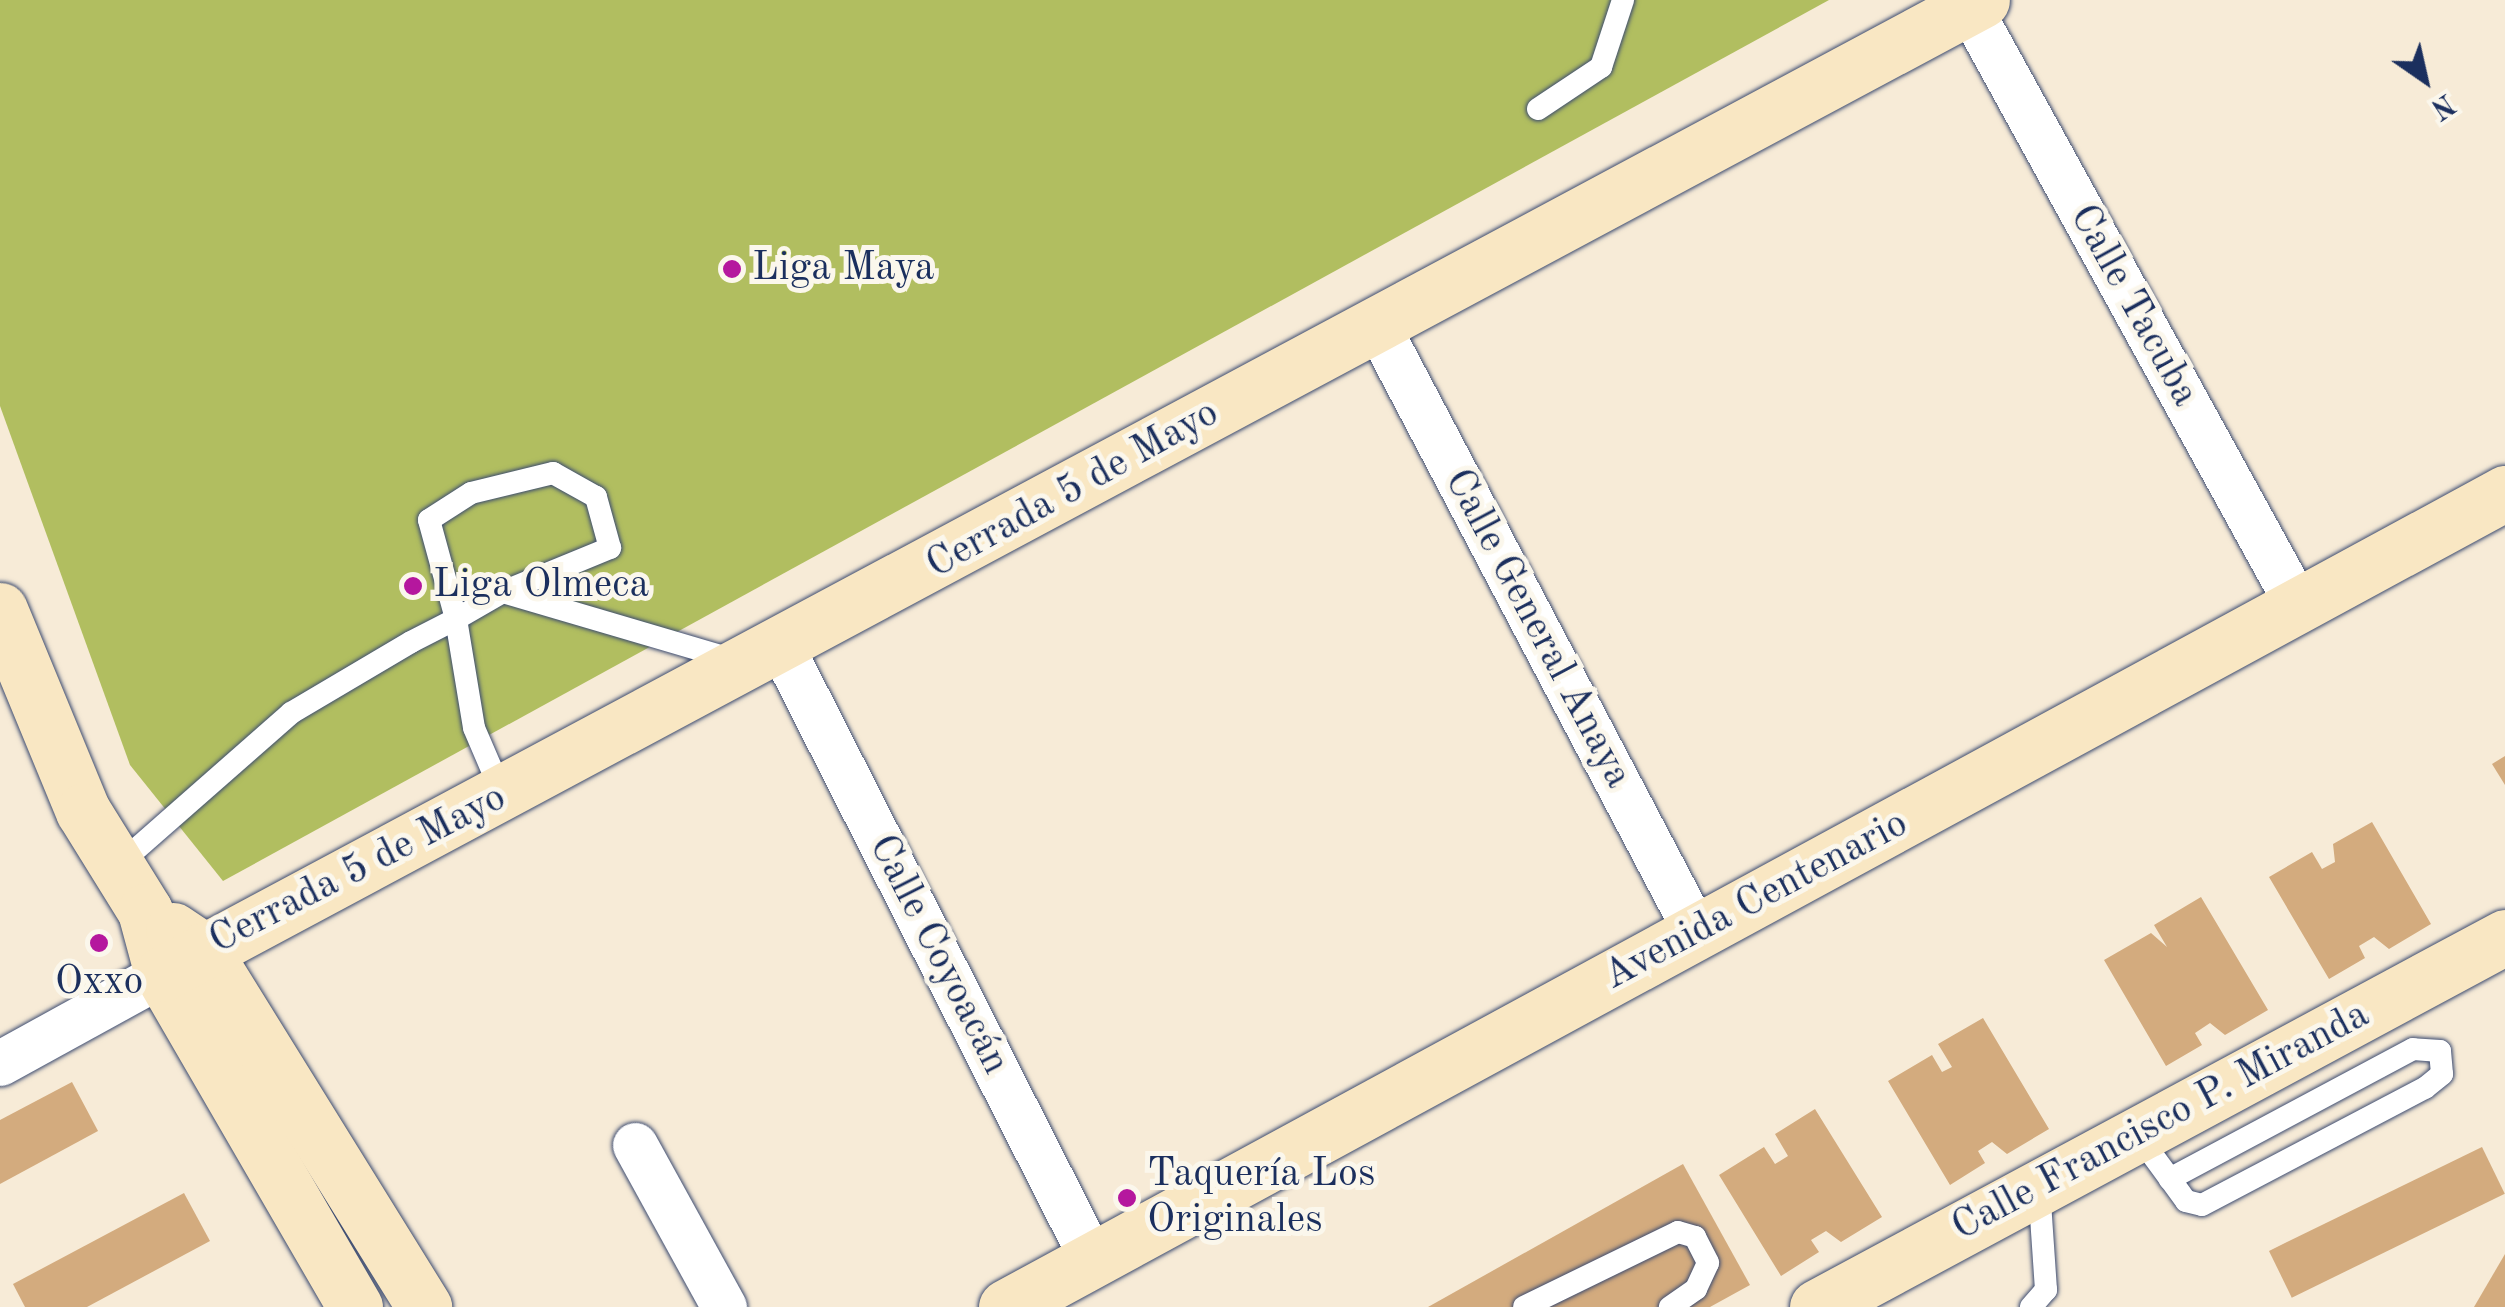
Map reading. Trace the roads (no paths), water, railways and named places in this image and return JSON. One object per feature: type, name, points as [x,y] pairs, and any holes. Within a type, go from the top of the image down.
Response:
[{"type":"main road","name":"Cerrada 5 de Mayo","points":[[183,962],[767,658],[1964,5]]},
{"type":"main road","name":"Avenida Centenario","points":[[1006,1307],[2505,494]]},
{"type":"main road","points":[[0,610],[13,665],[83,811],[131,889],[424,1307]]},
{"type":"main road","name":"Calle Francisco P. Miranda","points":[[1817,1307],[2505,936]]},
{"type":"main road","points":[[183,962],[355,1307]]},
{"type":"street","name":"Calle Tacuba","points":[[1964,5],[2298,606]]},
{"type":"street","name":"Calle General Anaya","points":[[1376,323],[1698,934]]},
{"type":"street","name":"Calle Coyoacán","points":[[767,658],[1093,1260]]},
{"type":"street","points":[[0,1063],[183,962]]},
{"type":"street","points":[[635,1145],[724,1307]]},
{"type":"lane","points":[[1538,109],[1601,67],[1624,0]]},
{"type":"lane","points":[[131,889],[291,713],[456,619],[503,592],[610,548],[596,497],[553,473],[471,493],[429,520],[456,619],[474,728],[502,795]]},
{"type":"lane","points":[[503,592],[767,658]]},
{"type":"lane","points":[[2137,1134],[2186,1201],[2202,1205],[2425,1088],[2442,1074],[2440,1050],[2413,1049],[2170,1179]]},
{"type":"lane","points":[[2031,1307],[2046,1290],[2039,1187]]},
{"type":"lane","points":[[1524,1307],[1678,1232],[1695,1237],[1708,1263],[1696,1289],[1670,1307]]},
{"type":"place","name":"Liga Maya","points":[[732,269]]},
{"type":"place","name":"Liga Olmeca","points":[[413,586]]},
{"type":"place","name":"Oxxo","points":[[99,943]]},
{"type":"place","name":"Taquería Los Originales","points":[[1127,1198]]}]
